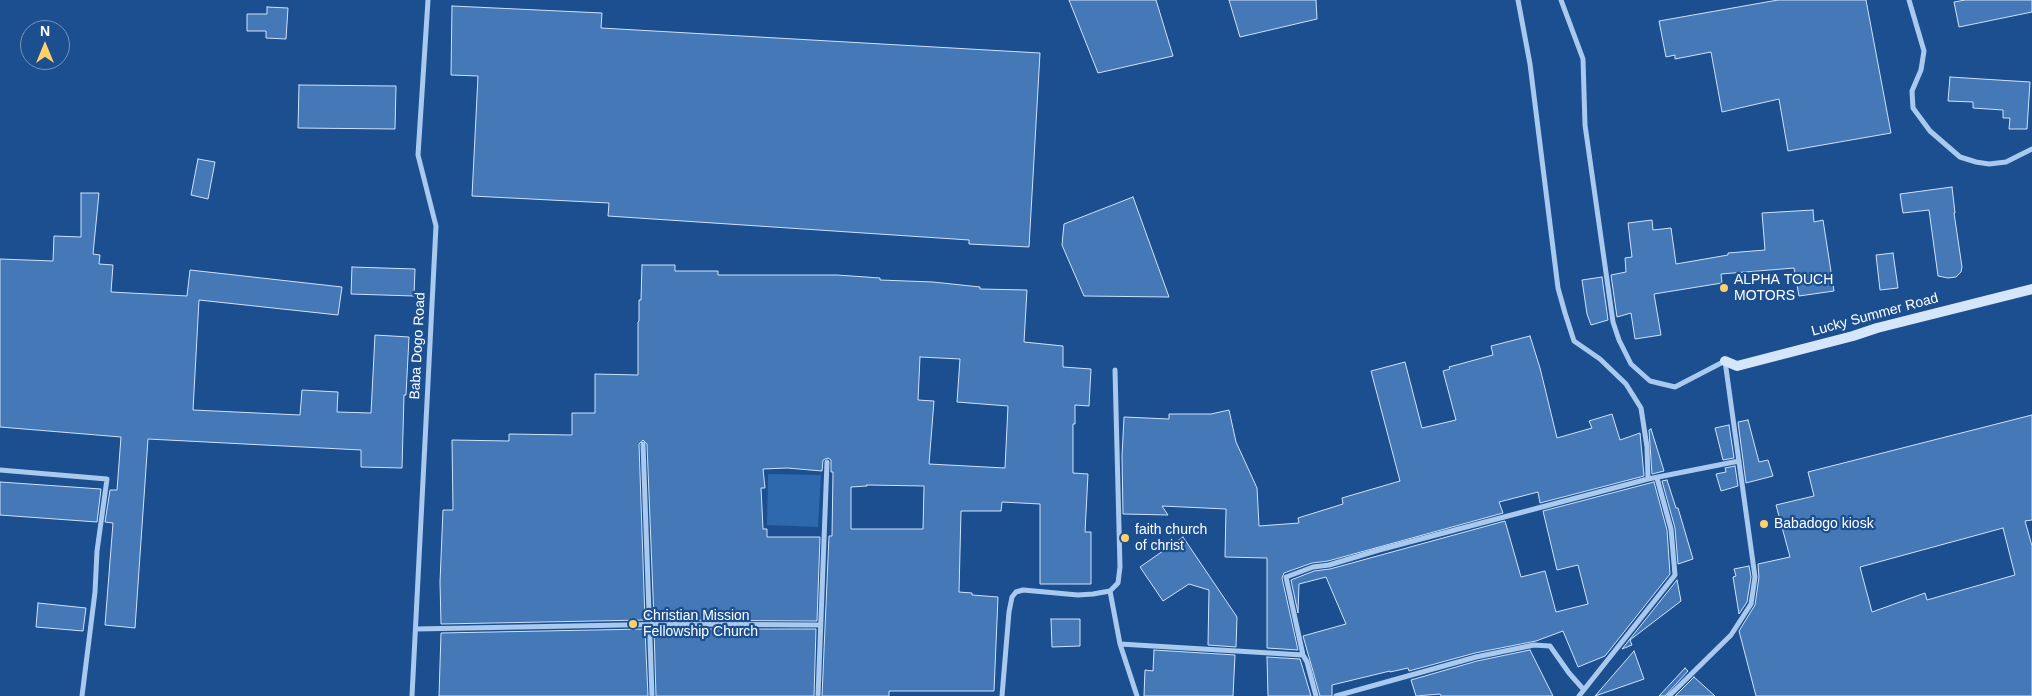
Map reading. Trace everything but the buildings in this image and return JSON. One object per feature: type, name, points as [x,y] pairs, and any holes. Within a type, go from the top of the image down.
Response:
[{"type":"street","name":"Baba Dogo Road","points":[[412,696],[436,226],[418,155],[428,0]]},
{"type":"street","points":[[1518,0],[1530,64],[1558,288],[1574,341],[1600,359],[1626,384],[1641,408],[1647,447],[1648,479]]},
{"type":"street","points":[[1561,0],[1583,58],[1584,125],[1612,322],[1618,340],[1631,364],[1650,381],[1675,387],[1726,360],[1755,577],[1751,604],[1731,635],[1670,696]]},
{"type":"street","points":[[1909,0],[1924,52],[1921,70],[1912,91],[1913,108],[1930,131],[1960,157],[1976,162],[1989,164],[2006,162],[2032,149]]},
{"type":"street","name":"Lucky Summer Road","points":[[1726,360],[1737,366],[1853,336],[1895,323],[2032,289]]},
{"type":"street","points":[[1002,696],[1009,612],[1012,597],[1016,592],[1078,594],[1110,591],[1118,583],[1120,567],[1115,370]]},
{"type":"street","points":[[644,444],[648,624],[652,696]]},
{"type":"street","points":[[1316,696],[1307,662],[1303,655],[1286,578],[1313,567],[1329,565],[1378,550],[1648,479],[1738,461]]},
{"type":"street","points":[[818,696],[827,462]]},
{"type":"street","points":[[0,470],[107,479],[97,552],[94,601],[82,696]]},
{"type":"street","points":[[1579,696],[1675,575],[1671,529],[1657,478]]},
{"type":"street","points":[[1110,591],[1120,644],[1136,696]]},
{"type":"street","points":[[416,629],[648,624],[820,625]]},
{"type":"street","points":[[1120,644],[1303,655]]},
{"type":"street","points":[[1336,696],[1476,657],[1534,645],[1550,646],[1584,690]]},
{"type":"shaded area","points":[[768,474],[821,475],[818,527],[767,525]]},
{"type":"place","name":"ALPHA TOUCH MOTORS","points":[[1724,288]]},
{"type":"place","name":"Babadogo kiosk","points":[[1764,524]]},
{"type":"place","name":"faith church of christ","points":[[1125,538]]},
{"type":"place","name":"Christian Mission Fellowship Church","points":[[633,624]]}]
